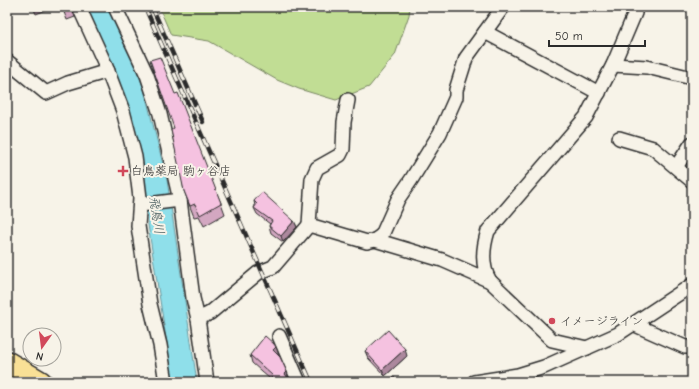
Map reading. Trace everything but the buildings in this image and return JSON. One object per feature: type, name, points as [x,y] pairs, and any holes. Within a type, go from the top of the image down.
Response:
[{"type":"highway","points":[[7,362],[41,382]]},
{"type":"street","points":[[80,7],[123,111],[135,157],[142,205],[140,234],[150,304],[160,345],[166,382]]},
{"type":"street","points":[[115,7],[147,75],[160,114],[178,200],[192,298],[198,319],[207,382]]},
{"type":"street","points":[[309,225],[367,242],[375,240],[382,235],[398,199],[440,133],[456,97],[456,90],[466,58],[503,7]]},
{"type":"street","points":[[587,348],[552,340],[490,281],[485,272],[485,241],[488,231],[586,117],[613,65],[635,13]]},
{"type":"street","points":[[485,32],[599,93]]},
{"type":"street","points":[[7,60],[46,93],[68,83],[108,72]]},
{"type":"street","points":[[613,65],[647,67],[692,78]]},
{"type":"street","points":[[198,319],[210,313],[258,274],[273,267],[309,225],[312,179],[317,168],[340,155],[343,149],[348,100]]},
{"type":"street","points":[[619,138],[653,148],[692,181]]},
{"type":"street","points":[[676,167],[692,143]]},
{"type":"street","points":[[142,205],[178,200]]},
{"type":"street","points":[[375,240],[442,260],[490,281]]},
{"type":"street","points":[[474,382],[518,375],[544,368],[618,334],[692,285]]},
{"type":"street","points":[[633,324],[685,347],[692,348]]},
{"type":"street","points":[[279,336],[299,382]]},
{"type":"green space","points":[[159,7],[410,7],[409,15],[395,55],[369,87],[336,100],[299,89],[277,80],[209,41],[171,35]]},
{"type":"water","name":"飛鳥川","points":[[85,7],[113,7],[144,89],[167,180],[197,382],[173,382],[148,225],[142,161]]},
{"type":"railway","points":[[145,7],[311,382]]},
{"type":"railway","points":[[152,7],[203,122]]},
{"type":"place","name":"白鳥薬局 駒ヶ谷店","points":[[123,171]]},
{"type":"place","name":"イメージライン","points":[[552,321]]}]
